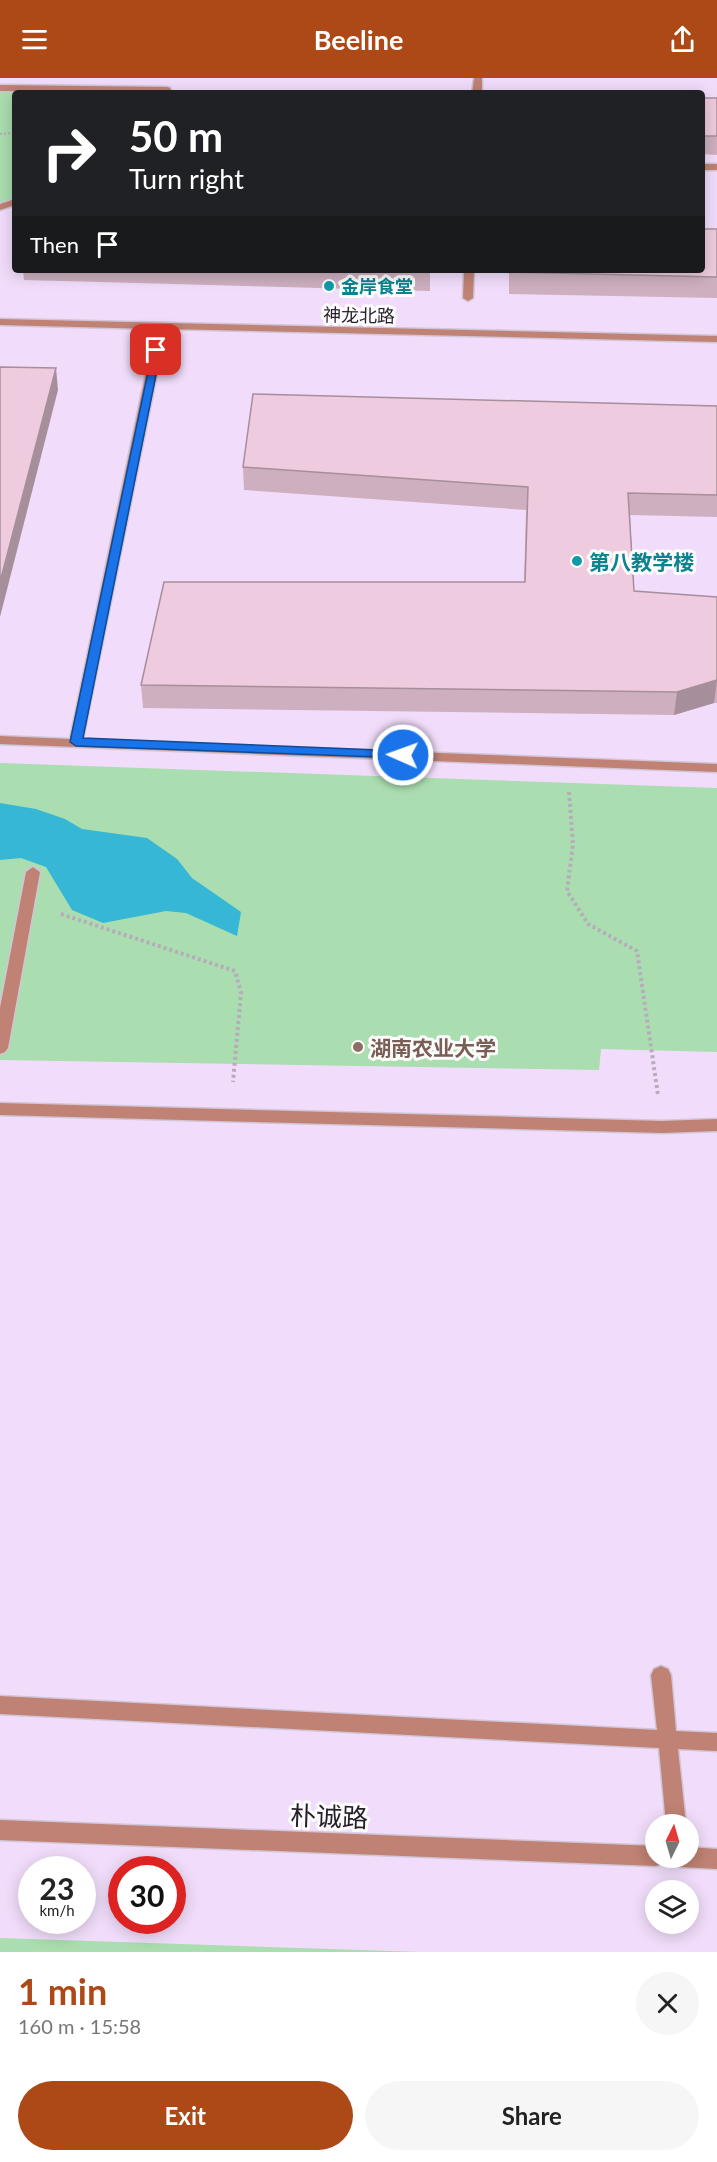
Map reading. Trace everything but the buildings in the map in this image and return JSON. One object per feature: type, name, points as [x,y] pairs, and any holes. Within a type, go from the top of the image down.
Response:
[{"type":"street","points":[[0,88],[167,90]]},
{"type":"street","points":[[468,298],[469,273]]},
{"type":"street","name":"神龙北路","points":[[0,322],[717,339]]},
{"type":"street","points":[[76,742],[161,327]]},
{"type":"street","points":[[0,740],[717,768]]},
{"type":"street","points":[[0,1048],[33,872]]},
{"type":"street","points":[[0,1109],[662,1126],[717,1125]]},
{"type":"street","points":[[661,1675],[675,1814]]},
{"type":"street","points":[[0,1705],[717,1742]]},
{"type":"street","name":"朴诚路","points":[[0,1830],[645,1856]]},
{"type":"street","points":[[699,1858],[717,1858]]},
{"type":"path","points":[[566,762],[573,844],[567,891],[588,924],[638,951],[662,1126]]},
{"type":"path","points":[[27,903],[235,971],[241,993],[230,1115]]},
{"type":"shaded area","name":"湖南农业大学","points":[[0,78],[717,78],[717,1952],[0,1952]]},
{"type":"green space","points":[[0,92],[12,92],[12,199],[0,203]]},
{"type":"green space","points":[[0,763],[717,788],[717,1052],[601,1049],[599,1070],[0,1060]]},
{"type":"green space","points":[[0,1938],[420,1952],[0,1952]]},
{"type":"water","points":[[0,803],[36,809],[65,819],[82,829],[147,838],[177,859],[192,878],[241,912],[237,936],[186,913],[166,911],[103,923],[72,910],[46,867],[21,858],[0,860]]},
{"type":"place","name":"金岸食堂","points":[[329,286]]},
{"type":"place","name":"第八教学楼","points":[[577,561]]},
{"type":"place","name":"湖南农业大学","points":[[358,1047]]},
{"type":"route","points":[[156,350],[76,742],[403,755]]}]
